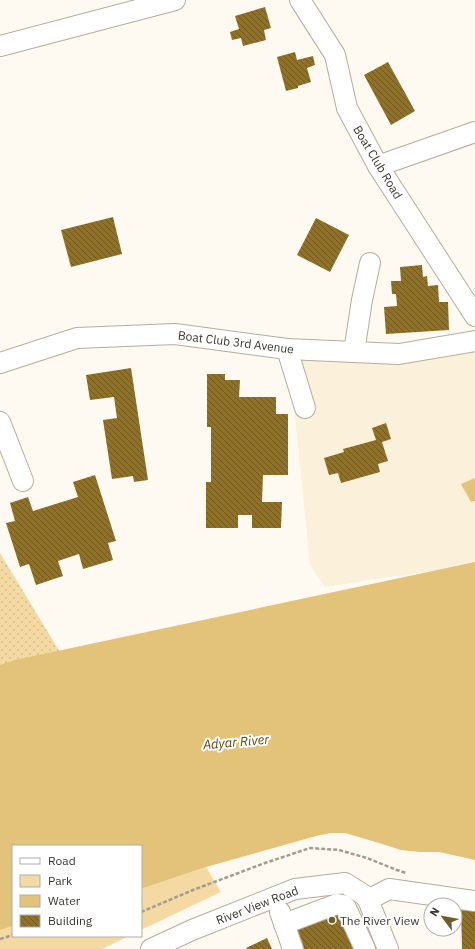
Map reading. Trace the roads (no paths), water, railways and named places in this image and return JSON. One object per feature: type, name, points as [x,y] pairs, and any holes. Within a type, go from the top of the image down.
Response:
[{"type":"street","points":[[0,46],[175,0]]},
{"type":"street","name":"Boat Club Road","points":[[300,0],[335,55],[347,108],[378,166],[475,316]]},
{"type":"street","points":[[378,166],[475,132]]},
{"type":"street","points":[[354,352],[362,300],[370,263]]},
{"type":"street","name":"Boat Club 3rd Avenue","points":[[0,363],[77,338],[175,334],[287,349],[399,354],[475,341]]},
{"type":"street","points":[[287,349],[305,408]]},
{"type":"street","points":[[0,422],[23,481]]},
{"type":"street","name":"River View Road","points":[[151,949],[192,930],[295,889],[345,883],[366,898]]},
{"type":"street","points":[[388,949],[366,898],[389,889],[475,901]]},
{"type":"street","points":[[274,897],[293,949]]},
{"type":"street","points":[[284,924],[337,904],[343,905],[346,908],[365,949]]},
{"type":"water","points":[[475,478],[475,501],[471,502],[461,484]]},
{"type":"water","name":"Adyar River","points":[[475,562],[475,860],[439,852],[401,850],[345,833],[331,833],[206,867],[142,889],[142,845],[12,845],[12,926],[0,930],[0,665],[15,660]]},
{"type":"place","name":"The River View","points":[[332,920]]}]
